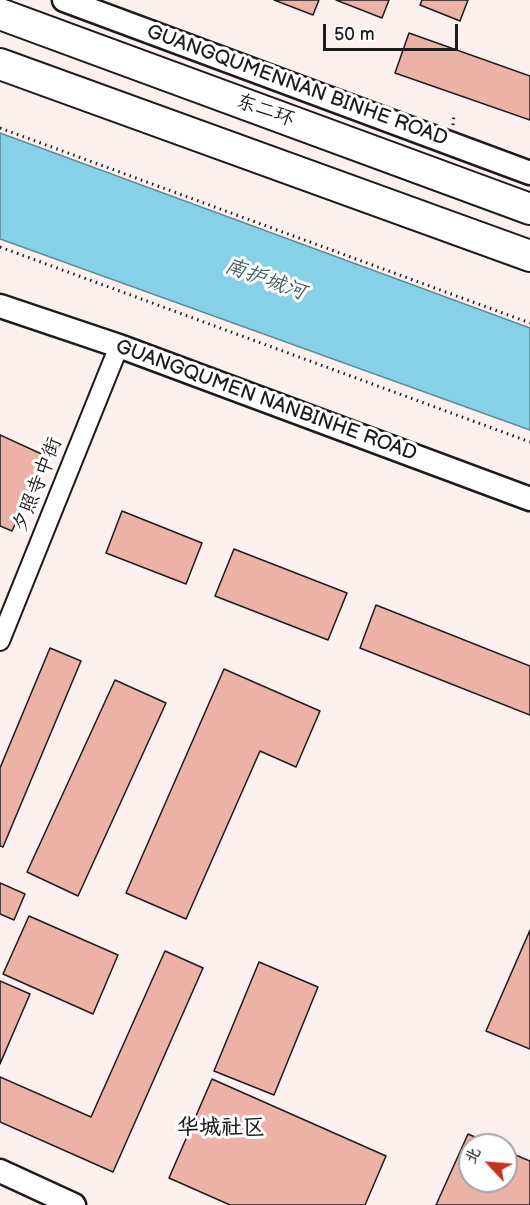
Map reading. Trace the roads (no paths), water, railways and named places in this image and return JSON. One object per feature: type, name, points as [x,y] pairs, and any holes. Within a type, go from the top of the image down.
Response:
[{"type":"highway","name":"东二环","points":[[0,14],[530,209]]},
{"type":"highway","points":[[0,64],[530,256]]},
{"type":"street","name":"GUANGQUMENNAN BINHE ROAD","points":[[65,0],[530,173]]},
{"type":"street","name":"GUANGQUMEN NANBINHE ROAD","points":[[0,306],[119,346],[530,499]]},
{"type":"street","name":"夕照寺中街","points":[[0,641],[119,346]]},
{"type":"street","points":[[0,1171],[74,1205]]},
{"type":"water","name":"南护城河","points":[[0,133],[530,328],[530,430],[0,239]]},
{"type":"district","name":"华城社区","points":[[221,1128]]}]
